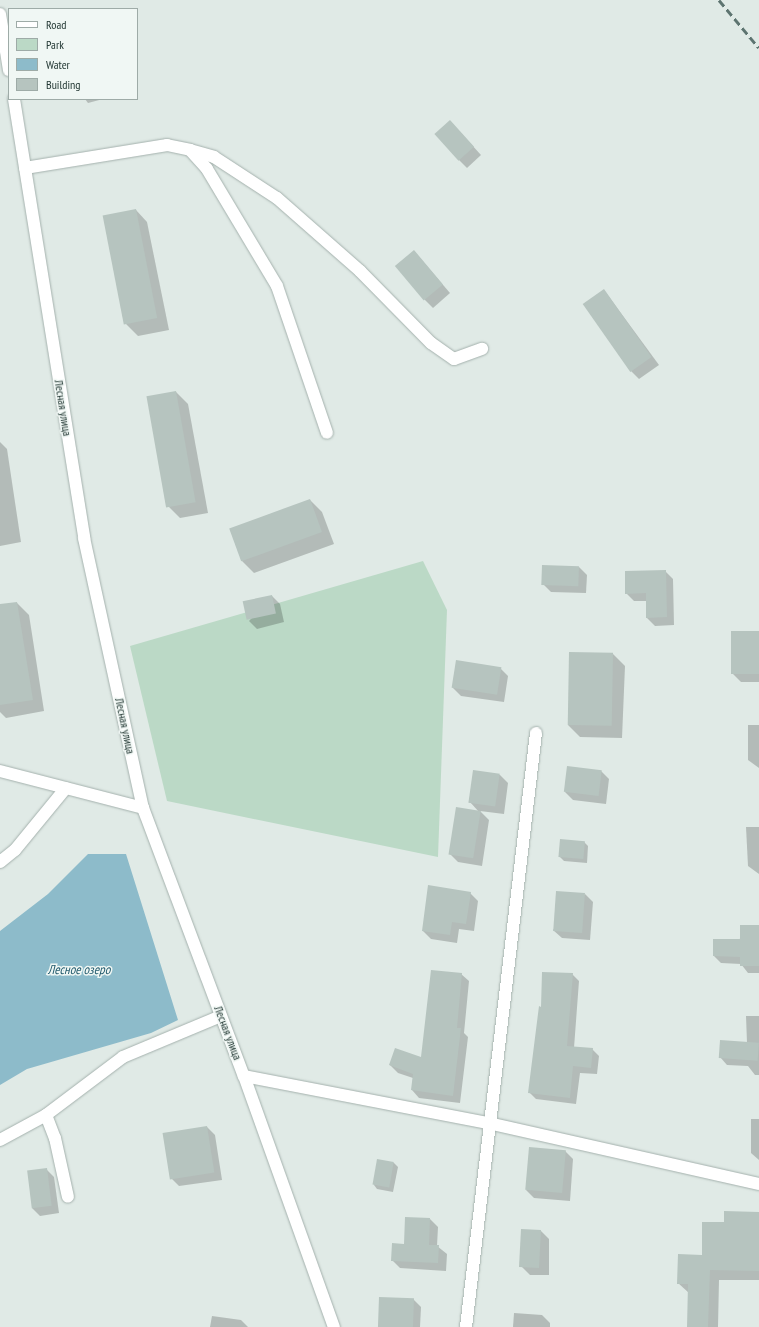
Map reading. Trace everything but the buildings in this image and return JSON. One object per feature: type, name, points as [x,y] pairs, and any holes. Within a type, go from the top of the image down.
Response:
[{"type":"street","points":[[0,14],[8,64]]},
{"type":"street","name":"Лесная улица","points":[[14,100],[84,538],[143,808],[244,1076],[334,1327]]},
{"type":"street","points":[[25,168],[167,145],[214,157],[277,198],[360,271],[431,343],[454,359],[482,349]]},
{"type":"street","points":[[190,150],[207,169],[277,286],[327,433]]},
{"type":"street","points":[[466,1327],[488,1123],[536,733]]},
{"type":"street","points":[[0,771],[143,808]]},
{"type":"street","points":[[0,862],[15,850],[66,788]]},
{"type":"street","points":[[0,1140],[46,1115],[123,1057],[221,1016]]},
{"type":"street","points":[[244,1076],[488,1123],[759,1184]]},
{"type":"street","points":[[46,1115],[55,1138],[68,1197]]},
{"type":"green space","points":[[423,561],[447,610],[438,857],[167,801],[130,646]]},
{"type":"water","name":"Лесное озеро","points":[[88,854],[126,854],[178,1020],[151,1033],[27,1069],[0,1085],[0,931],[48,894]]},
{"type":"railway","points":[[719,0],[759,48]]}]
